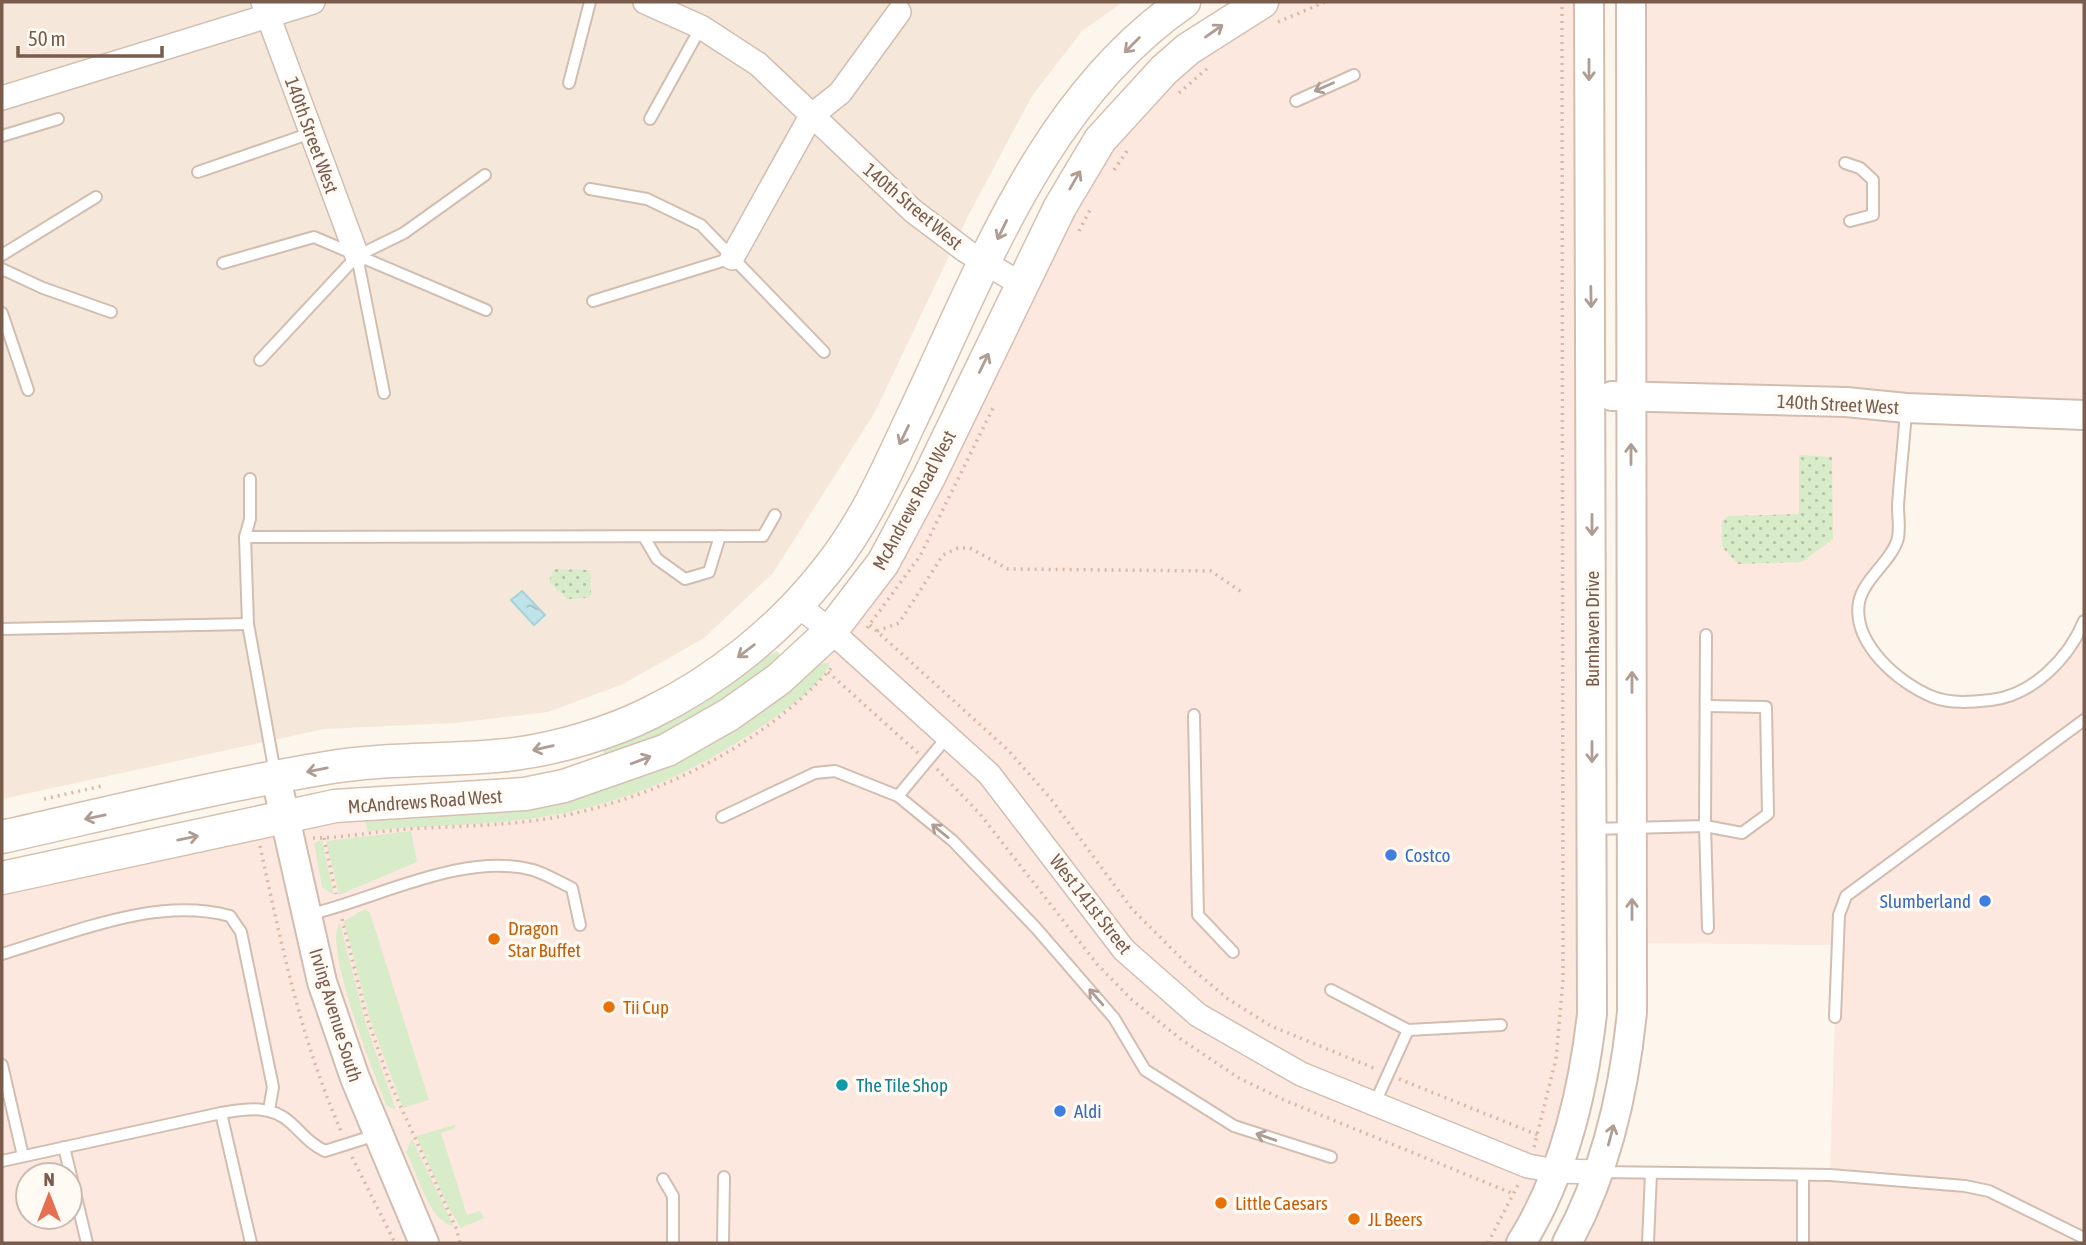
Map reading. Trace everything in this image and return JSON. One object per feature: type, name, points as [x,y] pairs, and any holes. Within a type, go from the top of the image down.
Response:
[{"type":"main road","name":"McAndrews Road West","points":[[2,836],[276,778],[380,762],[518,754],[598,733],[650,713],[709,679],[753,647],[797,605],[828,569],[873,499],[1027,181],[1070,114],[1136,40],[1184,2]]},
{"type":"main road","name":"McAndrews Road West","points":[[2,878],[349,805],[525,794],[612,771],[667,750],[730,714],[779,679],[831,631],[883,563],[904,527],[1060,207],[1100,140],[1164,69],[1198,42],[1262,2]]},
{"type":"street","points":[[2,98],[265,8],[313,2]]},
{"type":"street","name":"140th Street West","points":[[645,2],[701,27],[758,64],[913,211],[986,264],[1022,285]]},
{"type":"street","name":"Burnhaven Drive","points":[[1521,1243],[1535,1221],[1541,1169],[1569,1138],[1587,1055],[1592,1014],[1589,2]]},
{"type":"street","name":"Burnhaven Drive","points":[[1567,1243],[1611,1136],[1631,1023],[1630,2]]},
{"type":"street","name":"140th Street West","points":[[265,8],[357,256]]},
{"type":"street","points":[[732,258],[811,116],[840,93],[899,12]]},
{"type":"street","name":"140th Street West","points":[[1592,395],[1846,402],[1906,408],[2084,415]]},
{"type":"street","name":"West 141st Street","points":[[797,605],[831,631],[989,774],[1124,950],[1189,1007],[1301,1074],[1374,1105],[1541,1169],[1598,1172]]},
{"type":"street","name":"Irving Avenue South","points":[[276,778],[322,982],[355,1078],[424,1243]]},
{"type":"lane","points":[[569,83],[590,2]]},
{"type":"lane","points":[[650,119],[701,27]]},
{"type":"lane","points":[[1296,102],[1354,75]]},
{"type":"lane","points":[[2,136],[58,119]]},
{"type":"lane","points":[[198,172],[311,133]]},
{"type":"lane","points":[[1845,163],[1860,168],[1873,180],[1873,215],[1850,221]]},
{"type":"lane","points":[[260,360],[357,256],[404,233],[485,174]]},
{"type":"lane","points":[[590,189],[656,203],[701,225],[824,352]]},
{"type":"lane","points":[[2,255],[96,197]]},
{"type":"lane","points":[[223,262],[313,237],[486,310]]},
{"type":"lane","points":[[357,256],[384,393]]},
{"type":"lane","points":[[593,301],[732,258]]},
{"type":"lane","points":[[2,270],[111,312]]},
{"type":"lane","points":[[2,313],[28,390]]},
{"type":"lane","points":[[1906,408],[1898,540],[1868,584],[1859,607],[1861,631],[1886,665],[1910,685],[1935,698],[1966,702],[2000,699],[2032,684],[2060,662],[2075,643],[2084,621]]},
{"type":"lane","points":[[250,479],[250,519],[245,537],[248,624],[276,778]]},
{"type":"lane","points":[[245,537],[763,536],[775,515]]},
{"type":"lane","points":[[644,537],[657,559],[685,579],[709,572],[720,536]]},
{"type":"lane","points":[[2,629],[248,624]]},
{"type":"lane","points":[[1706,635],[1705,826],[1708,928]]},
{"type":"lane","points":[[1592,829],[1705,826],[1742,833],[1768,814],[1766,707],[1707,706]]},
{"type":"lane","points":[[1194,715],[1198,915],[1233,952]]},
{"type":"lane","points":[[1835,1017],[1839,915],[1846,896],[2084,720]]},
{"type":"lane","points":[[898,796],[948,736]]},
{"type":"lane","points":[[723,817],[816,773],[835,771],[898,796],[953,841],[1036,928],[1114,1018],[1145,1070],[1234,1126],[1331,1157]]},
{"type":"lane","points":[[307,915],[339,908],[394,886],[453,873],[507,866],[535,871],[572,888],[580,925]]},
{"type":"lane","points":[[2,954],[159,911],[207,909],[230,916],[242,932],[273,1087],[269,1110]]},
{"type":"lane","points":[[1331,990],[1408,1030],[1501,1025]]},
{"type":"lane","points":[[1374,1105],[1408,1030]]},
{"type":"lane","points":[[2,1065],[23,1156]]},
{"type":"lane","points":[[2,1161],[251,1108],[269,1110],[289,1120],[309,1143],[325,1151],[378,1134]]},
{"type":"lane","points":[[221,1113],[251,1243]]},
{"type":"lane","points":[[64,1147],[88,1243]]},
{"type":"lane","points":[[1598,1172],[1804,1175],[1965,1186],[1989,1191],[2084,1238]]},
{"type":"lane","points":[[1648,1243],[1651,1173]]},
{"type":"lane","points":[[1804,1175],[1804,1243]]},
{"type":"lane","points":[[723,1243],[724,1177]]},
{"type":"lane","points":[[663,1179],[673,1196],[673,1243]]},
{"type":"path","points":[[1488,1243],[1541,1169],[1556,1059],[1563,980],[1562,2]]},
{"type":"path","points":[[877,631],[899,623],[943,555],[958,548],[970,548],[1008,569],[1211,571],[1243,593]]},
{"type":"path","points":[[324,838],[366,1014],[390,1083],[456,1228],[460,1243]]},
{"type":"shaded area","points":[[2,2],[1123,2],[1082,31],[1032,96],[967,218],[875,412],[773,573],[704,638],[623,684],[548,712],[454,723],[324,729],[2,799]]},
{"type":"shaded area","points":[[1262,2],[1589,2],[1592,1014],[1521,1243],[2,1243],[2,878],[335,807],[564,786],[831,631],[1100,140]]},
{"type":"shaded area","points":[[1631,2],[2084,2],[2084,415],[1907,408],[1898,539],[1868,584],[1859,614],[1886,665],[1935,698],[2000,699],[2060,662],[2084,621],[2084,1243],[1567,1243],[1598,1172],[1830,1175],[1837,945],[1632,943]]},
{"type":"green space","points":[[1799,455],[1832,457],[1833,539],[1802,562],[1738,564],[1722,547],[1722,521],[1728,516],[1799,514]]},
{"type":"green space","points":[[554,569],[590,570],[591,595],[587,598],[567,599],[549,581]]},
{"type":"green space","points":[[777,651],[783,658],[682,728],[607,760],[603,751]]},
{"type":"green space","points":[[830,663],[812,688],[768,722],[691,769],[636,793],[548,816],[480,824],[367,831],[365,818],[565,799],[612,787],[705,746],[741,724],[813,668]]},
{"type":"green space","points":[[411,831],[417,862],[339,895],[326,841]]},
{"type":"green space","points":[[322,840],[334,895],[322,887],[314,843]]},
{"type":"green space","points":[[365,909],[370,913],[429,1100],[403,1108],[369,1017],[344,921]]},
{"type":"green space","points":[[340,923],[366,1024],[396,1110],[386,1105],[350,1006],[338,954],[336,934]]},
{"type":"green space","points":[[455,1125],[455,1128],[441,1133],[467,1215],[480,1211],[484,1218],[461,1228],[448,1207],[416,1136]]},
{"type":"green space","points":[[412,1139],[454,1227],[437,1215],[430,1206],[406,1152]]},
{"type":"water","points":[[522,591],[545,615],[534,625],[511,600]]},
{"type":"place","name":"Costco","points":[[1391,855]]},
{"type":"place","name":"Slumberland","points":[[1985,901]]},
{"type":"place","name":"Dragon Star Buffet","points":[[494,939]]},
{"type":"place","name":"Tii Cup","points":[[609,1007]]},
{"type":"place","name":"The Tile Shop","points":[[842,1085]]},
{"type":"place","name":"Aldi","points":[[1060,1111]]},
{"type":"place","name":"Little Caesars","points":[[1221,1203]]},
{"type":"place","name":"JL Beers","points":[[1354,1219]]}]
